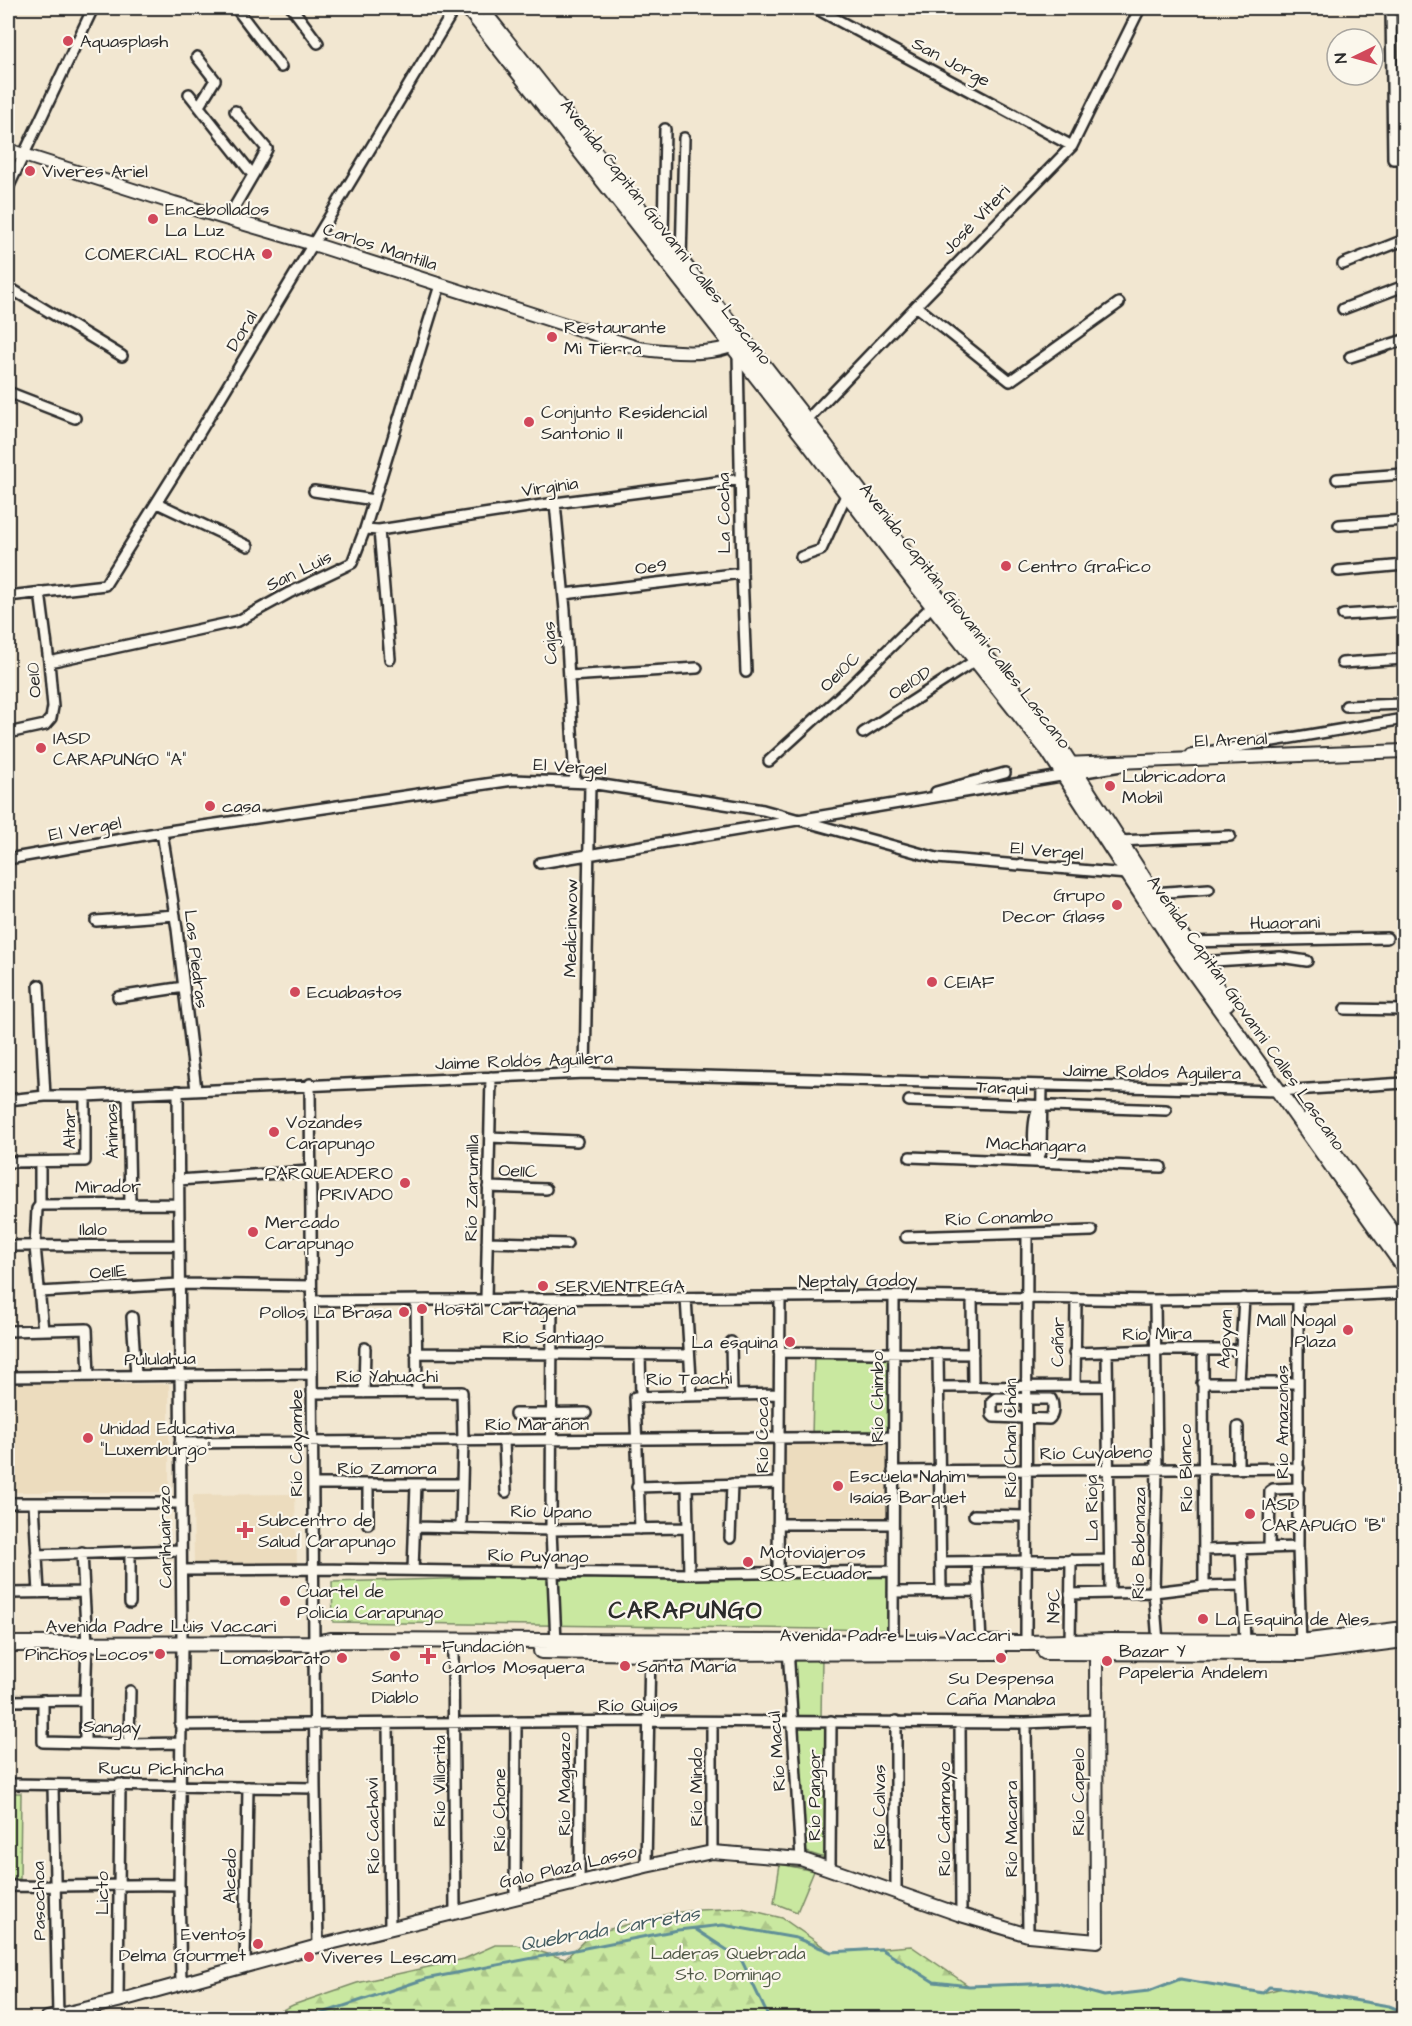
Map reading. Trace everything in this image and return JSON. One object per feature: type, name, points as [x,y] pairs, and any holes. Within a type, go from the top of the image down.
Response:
[{"type":"main road","name":"Avenida Capitán Giovanni Calles Lascano","points":[[468,8],[802,425],[1064,764],[1119,841],[1283,1091],[1404,1267]]},
{"type":"main road","name":"Avenida Capitán Giovanni Calles Lascano","points":[[480,8],[663,236],[738,346]]},
{"type":"main road","name":"Avenida Capitán Giovanni Calles Lascano","points":[[802,425],[847,493],[932,606],[1064,764],[1127,874],[1283,1091],[1404,1248]]},
{"type":"main road","name":"Avenida Padre Luis Vaccari","points":[[1096,1647],[1158,1642],[1245,1642],[1301,1648],[1404,1629]]},
{"type":"main road","name":"Avenida Padre Luis Vaccari","points":[[8,1644],[87,1639],[182,1644],[314,1643],[332,1640],[556,1642],[650,1648]]},
{"type":"main road","name":"Avenida Padre Luis Vaccari","points":[[314,1643],[331,1649],[1301,1648],[1404,1640]]},
{"type":"main road","name":"Avenida Padre Luis Vaccari","points":[[788,1647],[893,1641],[1026,1643],[1070,1647]]},
{"type":"street","points":[[8,188],[22,154],[93,8]]},
{"type":"street","points":[[236,8],[281,67]]},
{"type":"street","points":[[292,8],[318,43]]},
{"type":"street","name":"Doral","points":[[8,596],[105,585],[157,503],[455,8]]},
{"type":"street","name":"San Jorge","points":[[815,8],[1072,146]]},
{"type":"street","name":"José Viteri","points":[[802,425],[1072,146],[1140,8]]},
{"type":"street","points":[[1391,8],[1393,159],[1404,159]]},
{"type":"street","points":[[197,57],[215,80],[199,106]]},
{"type":"street","points":[[189,94],[253,175]]},
{"type":"street","points":[[228,218],[267,149],[235,111]]},
{"type":"street","points":[[663,236],[665,129]]},
{"type":"street","points":[[681,261],[684,138]]},
{"type":"street","name":"Carlos Mantilla","points":[[8,150],[638,348],[685,352],[738,346]]},
{"type":"street","points":[[1343,264],[1404,240]]},
{"type":"street","name":"San Luis","points":[[49,663],[238,621],[289,593],[352,563],[365,529],[440,285]]},
{"type":"street","points":[[1343,309],[1404,286]]},
{"type":"street","points":[[8,287],[122,356]]},
{"type":"street","points":[[916,306],[1010,381],[1119,303]]},
{"type":"street","points":[[1350,357],[1404,340]]},
{"type":"street","name":"La Cocha","points":[[738,346],[746,672]]},
{"type":"street","points":[[8,392],[75,418]]},
{"type":"street","points":[[1337,479],[1404,474]]},
{"type":"street","name":"Virginia","points":[[365,529],[380,530],[555,503],[741,479]]},
{"type":"street","points":[[314,491],[374,500]]},
{"type":"street","points":[[801,556],[821,550],[847,493]]},
{"type":"street","points":[[157,503],[248,546]]},
{"type":"street","name":"Cajas","points":[[555,503],[564,594],[575,781]]},
{"type":"street","points":[[1339,525],[1404,520]]},
{"type":"street","points":[[380,530],[390,660]]},
{"type":"street","points":[[1339,571],[1404,565]]},
{"type":"street","name":"Oe9","points":[[564,594],[742,573]]},
{"type":"street","name":"Oe10","points":[[8,733],[45,725],[51,718],[53,707],[40,592]]},
{"type":"street","name":"Oe10C","points":[[769,760],[849,688],[932,606]]},
{"type":"street","points":[[1343,615],[1404,611]]},
{"type":"street","points":[[1342,663],[1404,659]]},
{"type":"street","name":"Oe10D","points":[[862,733],[976,660]]},
{"type":"street","points":[[569,676],[698,668]]},
{"type":"street","points":[[1346,706],[1404,704]]},
{"type":"street","points":[[540,863],[1404,719]]},
{"type":"street","name":"El Arenal","points":[[1064,764],[1404,751]]},
{"type":"street","points":[[818,825],[1005,773]]},
{"type":"street","name":"El Vergel","points":[[8,859],[162,832],[513,780],[575,781],[763,810],[937,858],[1127,874]]},
{"type":"street","name":"Medicinwow","points":[[585,1073],[590,783]]},
{"type":"street","name":"Las Piedras","points":[[162,832],[196,1090]]},
{"type":"street","points":[[1119,841],[1230,836]]},
{"type":"street","points":[[1152,893],[1209,889]]},
{"type":"street","points":[[96,921],[174,915]]},
{"type":"street","name":"Huaorani","points":[[1184,942],[1387,938]]},
{"type":"street","points":[[1198,962],[1280,957],[1306,961]]},
{"type":"street","points":[[39,985],[45,1096]]},
{"type":"street","points":[[118,997],[184,987]]},
{"type":"street","points":[[1345,1010],[1404,1010]]},
{"type":"street","name":"Jaime Roldós Aguilera","points":[[8,1100],[45,1096],[585,1073],[1042,1086]]},
{"type":"street","name":"Río Zarumilla","points":[[486,1299],[491,1077]]},
{"type":"street","name":"Jaime Roldos Aguilera","points":[[1042,1086],[1283,1091],[1404,1083]]},
{"type":"street","name":"Río Cayambe","points":[[310,1084],[318,1946]]},
{"type":"street","points":[[1037,1161],[1041,1152],[1042,1086]]},
{"type":"street","name":"Carihuairazo","points":[[178,1091],[177,1204],[182,1570],[180,1725],[182,1786],[179,1885],[181,1984]]},
{"type":"street","name":"Ánimas","points":[[128,1094],[130,1203]]},
{"type":"street","name":"Altar","points":[[40,1163],[85,1161],[85,1096]]},
{"type":"street","name":"Tarqui","points":[[909,1101],[1166,1110]]},
{"type":"street","points":[[490,1137],[577,1141]]},
{"type":"street","name":"Machangara","points":[[910,1157],[1161,1167]]},
{"type":"street","points":[[8,1162],[40,1163],[40,1205],[37,1209],[35,1246],[43,1330]]},
{"type":"street","points":[[178,1180],[310,1171]]},
{"type":"street","name":"Oe11C","points":[[488,1187],[546,1189]]},
{"type":"street","name":"Mirador","points":[[40,1205],[177,1204]]},
{"type":"street","name":"Río Conambo","points":[[906,1237],[1092,1231]]},
{"type":"street","name":"Río Chan Chán","points":[[1026,1643],[1028,1234]]},
{"type":"street","points":[[487,1242],[567,1244]]},
{"type":"street","name":"Ilalo","points":[[8,1246],[178,1245]]},
{"type":"street","name":"Oe11E","points":[[40,1292],[179,1284],[311,1286]]},
{"type":"street","name":"Neptaly Godoy","points":[[311,1300],[894,1296],[1155,1300],[1298,1298],[1404,1293]]},
{"type":"street","name":"Río Chimbo","points":[[893,1641],[894,1296]]},
{"type":"street","points":[[972,1297],[973,1387]]},
{"type":"street","points":[[686,1298],[692,1395]]},
{"type":"street","name":"Río Coca","points":[[778,1572],[780,1298]]},
{"type":"street","name":"Agoyan","points":[[1239,1382],[1244,1298]]},
{"type":"street","name":"Río Amazonas","points":[[1298,1298],[1298,1547],[1301,1648]]},
{"type":"street","points":[[552,1299],[552,1530],[556,1642]]},
{"type":"street","name":"Cañar","points":[[1075,1386],[1076,1299]]},
{"type":"street","points":[[416,1300],[417,1393]]},
{"type":"street","name":"Río Bobonaza","points":[[1155,1300],[1157,1469],[1154,1592],[1158,1642]]},
{"type":"street","points":[[132,1317],[136,1375]]},
{"type":"street","points":[[8,1331],[87,1329],[89,1376]]},
{"type":"street","points":[[731,1342],[732,1395]]},
{"type":"street","points":[[364,1393],[365,1348]]},
{"type":"street","name":"Río Blanco","points":[[1203,1350],[1204,1586]]},
{"type":"street","name":"Río Mira","points":[[1074,1353],[1241,1350]]},
{"type":"street","points":[[779,1352],[973,1354]]},
{"type":"street","name":"La Rioja","points":[[1107,1352],[1110,1592]]},
{"type":"street","name":"Río Santiago","points":[[416,1353],[689,1355]]},
{"type":"street","points":[[938,1353],[941,1592]]},
{"type":"street","points":[[640,1354],[636,1439],[640,1529]]},
{"type":"street","name":"Pululahua","points":[[8,1377],[312,1374]]},
{"type":"street","points":[[1202,1383],[1298,1383]]},
{"type":"street","points":[[938,1387],[1107,1386]]},
{"type":"street","name":"Río Yahuachi","points":[[312,1393],[462,1392],[463,1441]]},
{"type":"street","name":"Río Toachi","points":[[638,1397],[779,1394]]},
{"type":"street","points":[[996,1398],[1051,1399],[1053,1415],[1049,1419],[1027,1418],[994,1417],[992,1401],[996,1398]]},
{"type":"street","points":[[515,1414],[586,1413]]},
{"type":"street","points":[[1238,1427],[1238,1468]]},
{"type":"street","name":"Río Marañon","points":[[180,1443],[893,1437]]},
{"type":"street","points":[[461,1527],[463,1441]]},
{"type":"street","points":[[504,1441],[506,1492]]},
{"type":"street","name":"Río Cuyabeno","points":[[893,1471],[1299,1468]]},
{"type":"street","points":[[637,1487],[778,1483]]},
{"type":"street","name":"Río Zamora","points":[[313,1484],[462,1484]]},
{"type":"street","points":[[368,1484],[368,1524]]},
{"type":"street","points":[[413,1570],[416,1484]]},
{"type":"street","points":[[730,1538],[732,1484]]},
{"type":"street","points":[[687,1485],[689,1574]]},
{"type":"street","points":[[1269,1547],[1270,1491],[1299,1488]]},
{"type":"street","points":[[8,1503],[181,1503]]},
{"type":"street","points":[[34,1503],[39,1593]]},
{"type":"street","points":[[974,1515],[1027,1516]]},
{"type":"street","points":[[778,1524],[893,1524]]},
{"type":"street","name":"Río Upano","points":[[415,1527],[552,1530],[687,1528]]},
{"type":"street","points":[[1204,1550],[1298,1547]]},
{"type":"street","points":[[1241,1548],[1245,1642]]},
{"type":"street","points":[[36,1555],[181,1550]]},
{"type":"street","points":[[82,1552],[87,1639],[85,1743]]},
{"type":"street","points":[[130,1552],[130,1603]]},
{"type":"street","name":"N9C","points":[[1070,1647],[1071,1560]]},
{"type":"street","points":[[940,1562],[1109,1560]]},
{"type":"street","points":[[977,1561],[981,1643]]},
{"type":"street","name":"Río Puyango","points":[[182,1570],[314,1569],[689,1574],[893,1571]]},
{"type":"street","points":[[1070,1594],[1154,1592],[1204,1586],[1242,1586]]},
{"type":"street","points":[[893,1593],[977,1591]]},
{"type":"street","points":[[8,1593],[84,1592]]},
{"type":"street","name":"Río Macul","points":[[788,1647],[801,1859]]},
{"type":"street","name":"Río Capelo","points":[[1096,1647],[1097,1941]]},
{"type":"street","points":[[646,1866],[650,1648]]},
{"type":"street","name":"Río Villorita","points":[[453,1649],[455,1912]]},
{"type":"street","points":[[129,1744],[130,1691]]},
{"type":"street","points":[[8,1701],[86,1697]]},
{"type":"street","name":"Sangay","points":[[44,1700],[44,1742],[180,1743]]},
{"type":"street","name":"Río Quijos","points":[[180,1725],[649,1721],[1026,1723],[1096,1720]]},
{"type":"street","name":"Río Pangor","points":[[830,1869],[831,1721]]},
{"type":"street","name":"Río Calvas","points":[[896,1721],[896,1892]]},
{"type":"street","name":"Río Chone","points":[[515,1898],[516,1722]]},
{"type":"street","name":"Río Maguazo","points":[[579,1883],[580,1722]]},
{"type":"street","name":"Río Mindo","points":[[712,1722],[712,1852]]},
{"type":"street","name":"Río Catamayo","points":[[960,1723],[961,1915]]},
{"type":"street","name":"Río Macara","points":[[1026,1723],[1028,1935]]},
{"type":"street","name":"Río Cachavi","points":[[388,1724],[390,1928]]},
{"type":"street","name":"Rucu Pichincha","points":[[8,1784],[315,1788]]},
{"type":"street","name":"Licto","points":[[118,2001],[120,1784]]},
{"type":"street","name":"Pasochoa","points":[[52,2017],[56,1887],[53,1786]]},
{"type":"street","name":"Alcedo","points":[[245,1966],[248,1787]]},
{"type":"street","name":"Galo Plaza Lasso","points":[[52,2017],[390,1928],[712,1852],[801,1859],[961,1915],[1028,1935],[1097,1941]]},
{"type":"street","points":[[8,1886],[56,1887],[118,1883],[179,1885]]},
{"type":"shaded area","name":"Unidad Educativa \"Luxemburgo\"","points":[[8,1384],[169,1384],[169,1492],[8,1492]]},
{"type":"shaded area","name":"Escuela Nahim Isaías Barquet","points":[[892,1443],[891,1523],[786,1522],[784,1451],[788,1444]]},
{"type":"shaded area","name":"Subcentro de Salud Carapungo","points":[[295,1494],[297,1564],[194,1566],[193,1495]]},
{"type":"green space","points":[[814,1353],[891,1353],[892,1434],[812,1437]]},
{"type":"green space","points":[[889,1567],[890,1630],[333,1622],[332,1582]]},
{"type":"green space","points":[[792,1657],[822,1657],[821,1717],[795,1717]]},
{"type":"green space","points":[[796,1727],[827,1727],[828,1859],[806,1852]]},
{"type":"green space","points":[[8,1793],[21,1793],[20,1879],[8,1879]]},
{"type":"green space","points":[[780,1864],[814,1871],[797,1912],[774,1903]]},
{"type":"green space","name":"Laderas Quebrada Sto. Domingo","points":[[742,1908],[782,1918],[831,1952],[911,1946],[969,1986],[1057,1983],[1104,1996],[1149,1991],[1180,1979],[1156,2018],[266,2018],[293,2005],[357,1983],[464,1959],[495,1945],[517,1945],[565,1959],[591,1934],[672,1913]]},
{"type":"green space","points":[[723,1925],[796,1938],[831,1952],[881,1949],[934,1982],[969,1986],[1057,1983],[1104,1996],[1149,1991],[1180,1979],[1263,1993],[1282,1988],[1389,2006],[1404,2012],[1404,2018],[769,2018],[741,1959],[694,1928]]},
{"type":"waterway","name":"Quebrada Carretas","points":[[308,2018],[425,1979],[678,1930],[723,1925],[796,1938],[831,1952],[881,1949],[934,1982],[969,1986],[1057,1983],[1104,1996],[1149,1991],[1180,1979],[1263,1993],[1269,1987],[1282,1988],[1389,2006],[1404,2012]]},
{"type":"waterway","points":[[695,1929],[741,1959],[769,2018]]},
{"type":"place","name":"Aquasplash","points":[[68,41]]},
{"type":"place","name":"Viveres Ariel","points":[[30,171]]},
{"type":"place","name":"Encebollados La Luz","points":[[153,219]]},
{"type":"place","name":"COMERCIAL ROCHA","points":[[267,254]]},
{"type":"place","name":"Restaurante Mi Tierra","points":[[552,337]]},
{"type":"place","name":"Conjunto Residencial Santonio II","points":[[529,422]]},
{"type":"place","name":"Centro Grafico","points":[[1006,566]]},
{"type":"place","name":"IASD CARAPUNGO \"A\"","points":[[41,748]]},
{"type":"place","name":"Lubricadora Mobil","points":[[1110,786]]},
{"type":"place","name":"casa","points":[[210,806]]},
{"type":"place","name":"Grupo Decor Glass","points":[[1117,905]]},
{"type":"place","name":"CEIAF","points":[[932,982]]},
{"type":"place","name":"Ecuabastos","points":[[295,992]]},
{"type":"place","name":"Vozandes Carapungo","points":[[274,1132]]},
{"type":"place","name":"PARQUEADERO PRIVADO","points":[[405,1183]]},
{"type":"place","name":"Mercado Carapungo","points":[[253,1232]]},
{"type":"place","name":"SERVIENTREGA","points":[[543,1286]]},
{"type":"place","name":"Hostal Cartagena","points":[[422,1309]]},
{"type":"place","name":"Pollos La Brasa","points":[[404,1312]]},
{"type":"place","name":"Mall Nogal Plaza","points":[[1348,1330]]},
{"type":"place","name":"La esquina","points":[[790,1342]]},
{"type":"place","name":"Unidad Educativa \"Luxemburgo\"","points":[[88,1438]]},
{"type":"place","name":"Escuela Nahim Isaías Barquet","points":[[838,1486]]},
{"type":"place","name":"IASD CARAPUGO \"B\"","points":[[1250,1514]]},
{"type":"place","name":"Subcentro de Salud Carapungo","points":[[245,1530]]},
{"type":"place","name":"Motoviajeros SOS Ecuador","points":[[748,1562]]},
{"type":"place","name":"Cuartel de Policía Carapungo","points":[[285,1601]]},
{"type":"place","name":"La Esquina de Ales","points":[[1203,1619]]},
{"type":"place","name":"Pinchos Locos","points":[[160,1654]]},
{"type":"place","name":"Santo Diablo","points":[[395,1656]]},
{"type":"place","name":"Fundación Carlos Mosquera","points":[[428,1656]]},
{"type":"place","name":"Lomasbarato","points":[[342,1658]]},
{"type":"place","name":"Su Despensa Caña Manaba","points":[[1001,1658]]},
{"type":"place","name":"Bazar Y Papeleria Andelem","points":[[1107,1661]]},
{"type":"place","name":"Santa María","points":[[625,1666]]},
{"type":"place","name":"Eventos Delma Gourmet","points":[[258,1944]]},
{"type":"place","name":"Viveres Lescam","points":[[309,1957]]},
{"type":"district","name":"CARAPUNGO","points":[[686,1611]]}]
